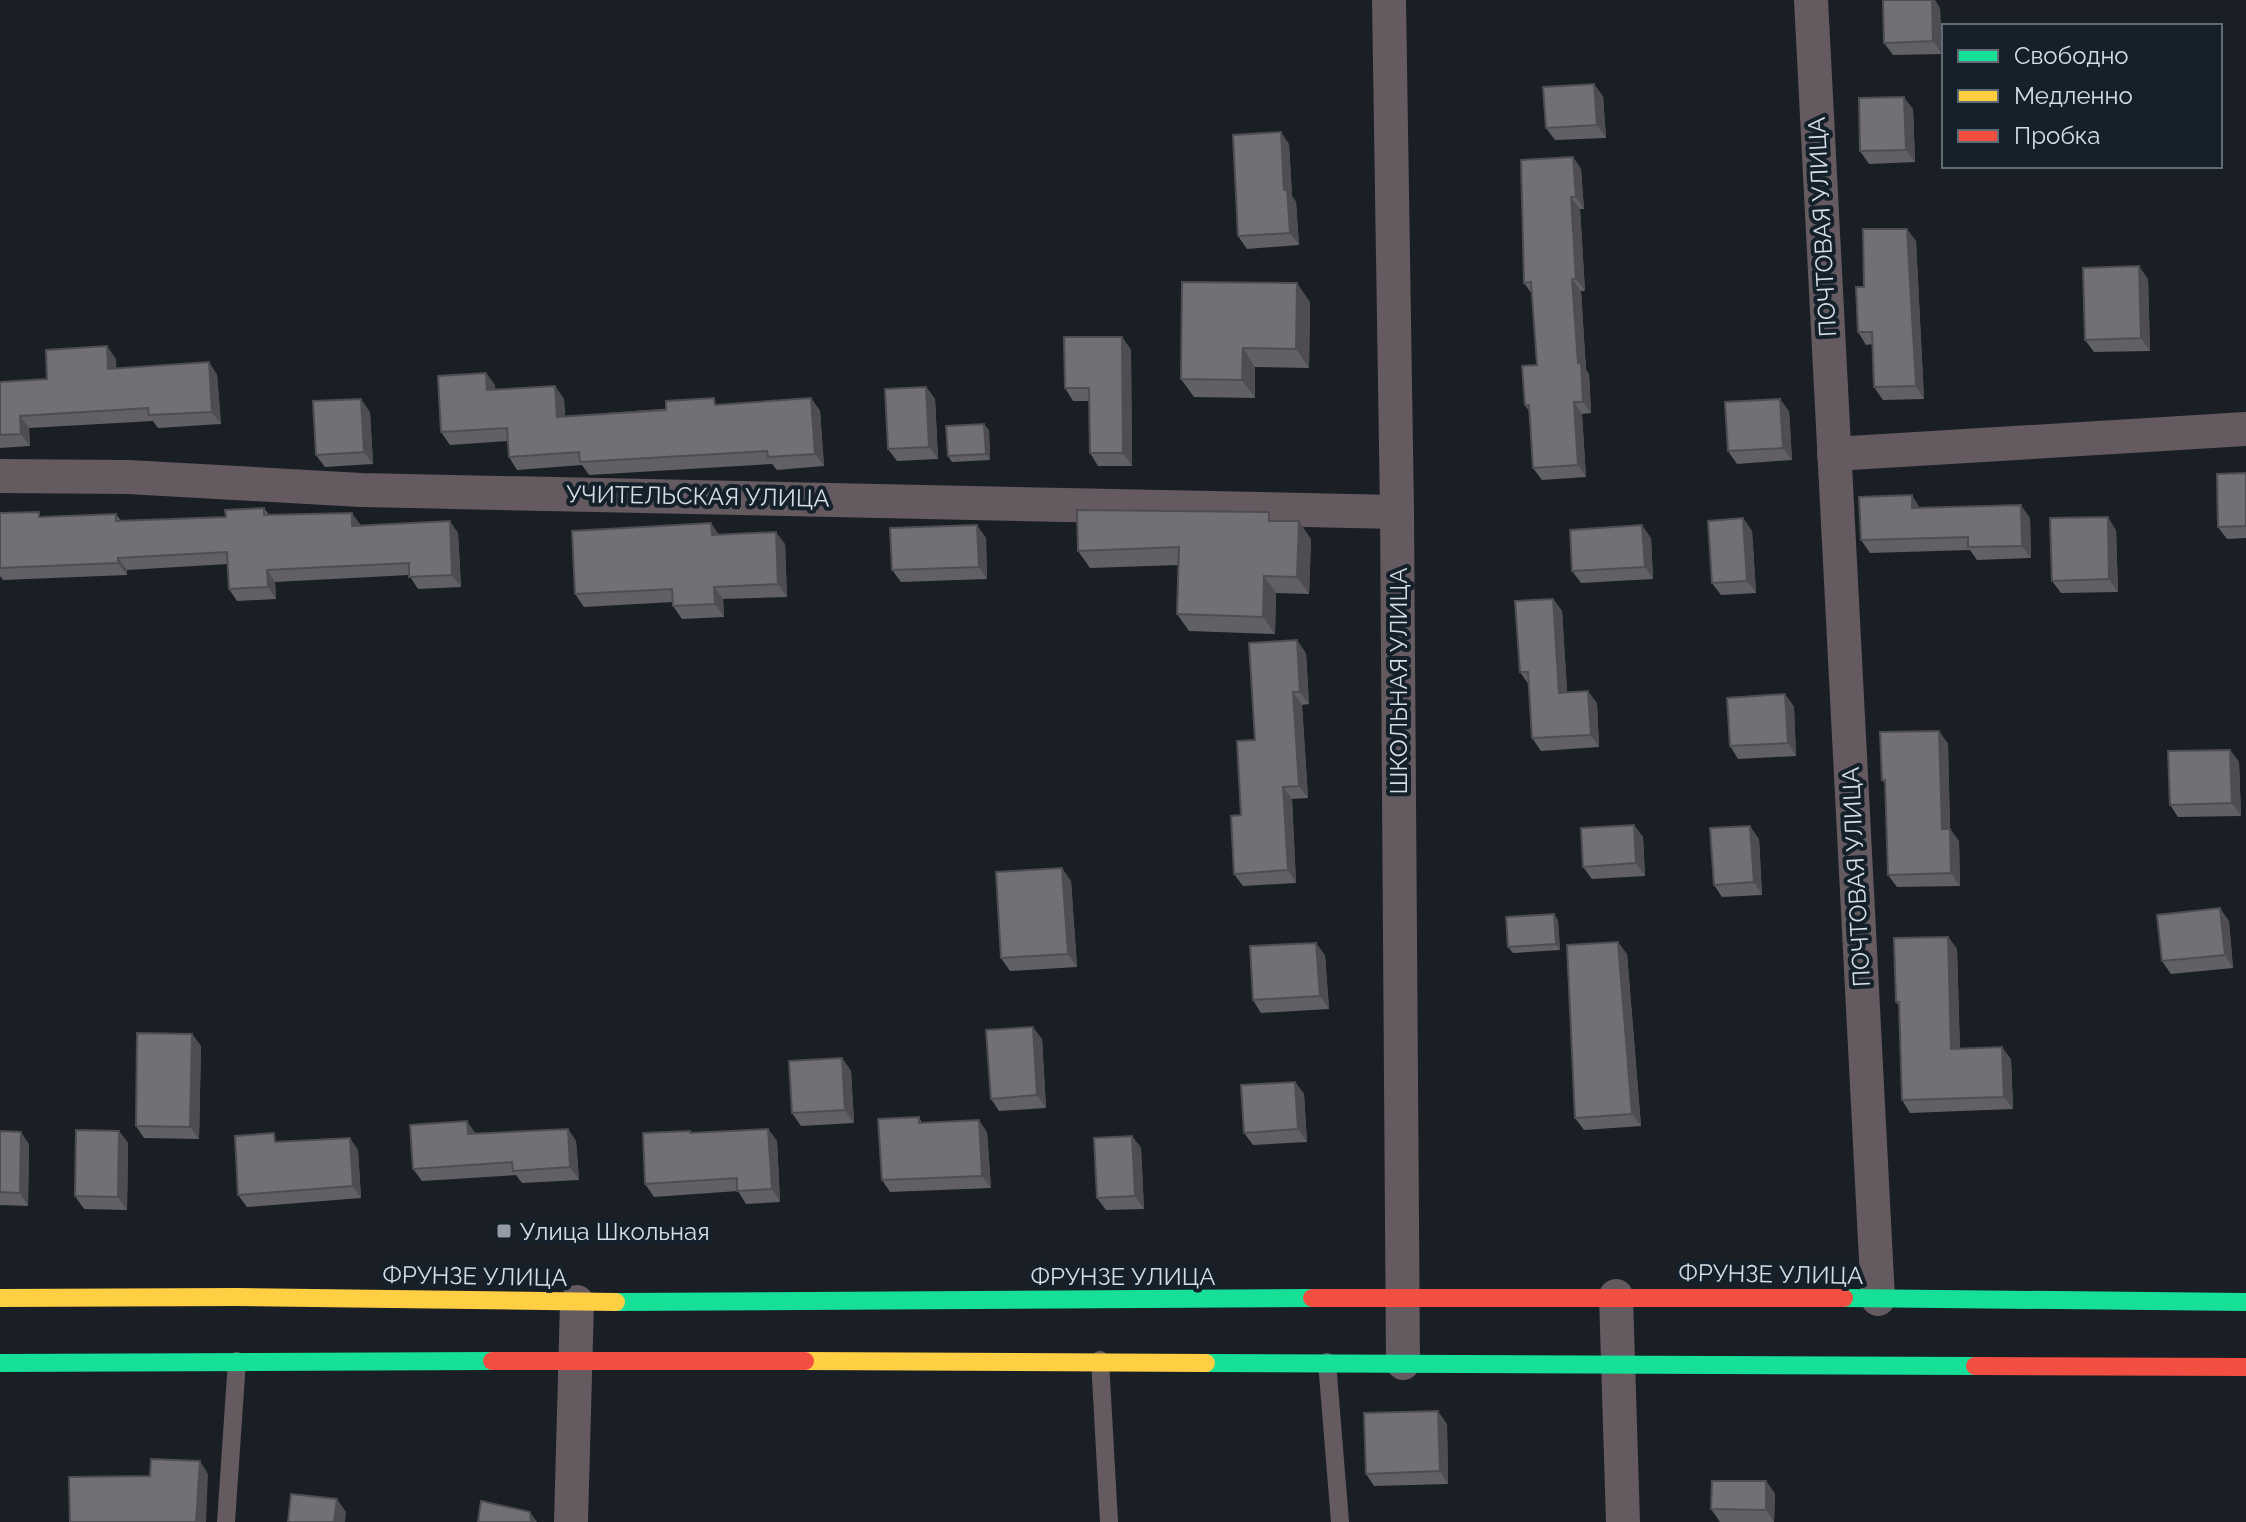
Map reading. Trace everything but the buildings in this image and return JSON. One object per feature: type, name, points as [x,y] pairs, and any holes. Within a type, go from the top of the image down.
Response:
[{"type":"main road","name":"ФРУНЗЕ УЛИЦА","points":[[0,1298],[237,1297],[577,1302],[1616,1296],[2246,1302]]},
{"type":"main road","points":[[0,1363],[1100,1360],[2246,1367]]},
{"type":"street","name":"ШКОЛЬНАЯ УЛИЦА","points":[[1389,0],[1397,512],[1403,1363]]},
{"type":"street","name":"ПОЧТОВАЯ УЛИЦА","points":[[1811,0],[1878,1299]]},
{"type":"street","points":[[1834,454],[2246,429]]},
{"type":"street","name":"УЧИТЕЛЬСКАЯ УЛИЦА","points":[[0,476],[128,477],[361,490],[1397,512]]},
{"type":"street","points":[[1616,1296],[1623,1522]]},
{"type":"street","points":[[571,1522],[577,1302]]},
{"type":"lane","points":[[1100,1360],[1109,1522]]},
{"type":"lane","points":[[226,1522],[237,1361]]},
{"type":"lane","points":[[1327,1362],[1340,1522]]},
{"type":"traffic: fast","points":[[616,1302],[1312,1298]]},
{"type":"traffic: fast","points":[[1844,1298],[2246,1302]]},
{"type":"traffic: fast","points":[[0,1363],[492,1361]]},
{"type":"traffic: fast","points":[[1206,1363],[1975,1366]]},
{"type":"traffic: slow","points":[[0,1298],[237,1297],[616,1302]]},
{"type":"traffic: slow","points":[[805,1361],[1206,1363]]},
{"type":"traffic: jam","points":[[1312,1298],[1844,1298]]},
{"type":"traffic: jam","points":[[492,1361],[805,1361]]},
{"type":"traffic: jam","points":[[1975,1366],[2246,1367]]},
{"type":"place","name":"Улица Школьная","points":[[504,1231]]}]
